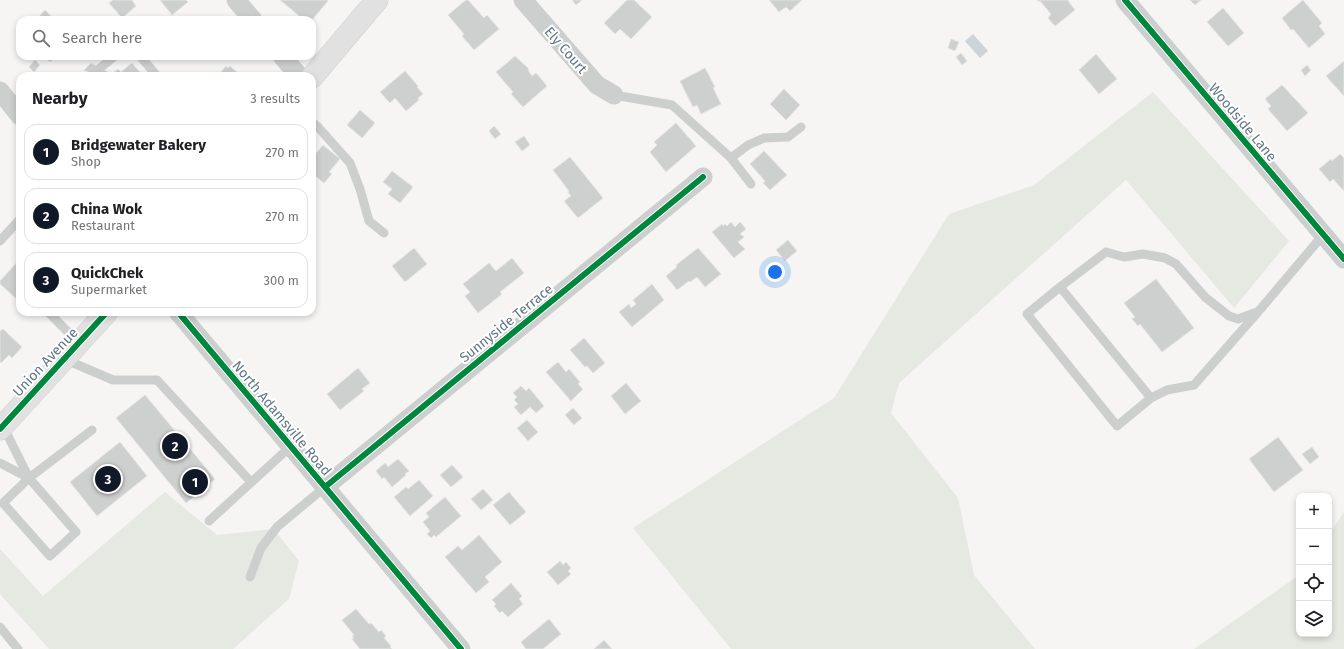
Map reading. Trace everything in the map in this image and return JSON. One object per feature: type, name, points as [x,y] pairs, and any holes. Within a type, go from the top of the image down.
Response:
[{"type":"street","points":[[236,0],[249,16]]},
{"type":"street","points":[[315,72],[378,0]]},
{"type":"street","name":"Ely Court","points":[[523,0],[597,85],[614,95]]},
{"type":"street","name":"Woodside Lane","points":[[1125,0],[1344,259]]},
{"type":"street","points":[[285,60],[296,72]]},
{"type":"street","points":[[0,91],[16,111]]},
{"type":"street","name":"Sunnyside Terrace","points":[[325,487],[703,177]]},
{"type":"street","name":"Union Avenue","points":[[1,427],[103,316]]},
{"type":"street","name":"North Adamsville Road","points":[[181,316],[461,649]]},
{"type":"lane","points":[[95,72],[110,60]]},
{"type":"lane","points":[[143,60],[154,72]]},
{"type":"lane","points":[[614,95],[672,105],[731,158],[750,184]]},
{"type":"lane","points":[[316,125],[350,163],[360,189],[369,220],[384,233]]},
{"type":"lane","points":[[731,158],[748,145],[764,138],[788,137],[801,127]]},
{"type":"lane","points":[[0,241],[16,223]]},
{"type":"lane","points":[[1258,312],[1238,319],[1229,316],[1205,297],[1176,264],[1165,258],[1143,254],[1124,257],[1106,252],[1027,314],[1117,426],[1151,398],[1167,390],[1194,384],[1258,312],[1323,235]]},
{"type":"lane","points":[[1060,287],[1151,398]]},
{"type":"lane","points":[[52,316],[79,343]]},
{"type":"lane","points":[[64,359],[113,380],[157,380],[251,482]]},
{"type":"lane","points":[[1,427],[29,478],[76,532],[50,556],[3,502],[29,478],[92,430]]},
{"type":"lane","points":[[209,521],[291,446]]},
{"type":"lane","points":[[0,462],[29,478]]},
{"type":"lane","points":[[250,577],[261,548],[277,527],[325,487]]},
{"type":"lane","points":[[0,627],[18,649]]},
{"type":"shaded area","points":[[973,34],[988,51],[980,58],[965,41]]},
{"type":"shaded area","points":[[1153,92],[1289,241],[1234,308],[1126,180],[899,383],[891,413],[958,498],[974,575],[1035,649],[731,649],[633,528],[834,398],[949,214],[1034,185]]},
{"type":"shaded area","points":[[165,492],[217,535],[274,529],[299,561],[289,599],[233,649],[49,649],[0,594],[0,549],[43,596]]},
{"type":"shaded area","points":[[1344,512],[1344,649],[1194,649],[1296,577],[1296,637],[1332,637],[1332,530]]},
{"type":"building","points":[[113,0],[132,0],[136,6],[124,16],[120,16],[109,3]]},
{"type":"building","points":[[160,0],[186,0],[188,2],[172,15]]},
{"type":"building","points":[[280,0],[328,1],[315,16],[299,16]]},
{"type":"building","points":[[468,0],[484,18],[487,15],[499,29],[474,50],[462,36],[464,34],[448,15]]},
{"type":"building","points":[[572,0],[582,0],[576,5]]},
{"type":"building","points":[[627,0],[634,0],[652,17],[631,39],[620,29],[615,34],[604,23]]},
{"type":"building","points":[[769,0],[802,0],[790,11],[786,7],[779,12]]},
{"type":"building","points":[[1037,0],[1069,0],[1068,1],[1075,10],[1055,26],[1048,18],[1051,14],[1040,1],[1039,2]]},
{"type":"building","points":[[1190,0],[1201,0],[1195,5]]},
{"type":"building","points":[[1303,0],[1322,23],[1319,26],[1325,34],[1309,48],[1293,29],[1291,30],[1282,18]]},
{"type":"building","points":[[1223,8],[1244,33],[1228,46],[1207,22]]},
{"type":"building","points":[[45,10],[51,16],[40,16]]},
{"type":"building","points":[[951,39],[959,42],[955,51],[948,48]]},
{"type":"building","points":[[961,53],[967,61],[962,65],[956,57]]},
{"type":"building","points":[[1096,54],[1117,79],[1099,94],[1079,70]]},
{"type":"building","points":[[515,56],[529,69],[528,70],[532,76],[536,73],[547,86],[523,107],[511,94],[513,92],[496,72]]},
{"type":"building","points":[[35,60],[40,65],[34,72],[29,67]]},
{"type":"building","points":[[1344,61],[1344,96],[1326,76]]},
{"type":"building","points":[[91,63],[108,72],[88,72],[84,70]]},
{"type":"building","points":[[132,63],[140,72],[121,72]]},
{"type":"building","points":[[1307,65],[1311,70],[1305,76],[1301,70]]},
{"type":"building","points":[[226,66],[228,68],[230,66],[237,72],[221,72]]},
{"type":"building","points":[[705,68],[715,87],[713,88],[721,104],[701,114],[697,105],[693,107],[680,81]]},
{"type":"building","points":[[405,71],[423,94],[418,98],[419,100],[406,111],[395,98],[390,103],[380,92]]},
{"type":"building","points":[[1282,85],[1308,113],[1287,131],[1268,109],[1271,106],[1265,99]]},
{"type":"building","points":[[784,89],[800,105],[786,120],[770,104]]},
{"type":"building","points":[[360,110],[375,123],[362,138],[347,125]]},
{"type":"building","points":[[676,123],[696,146],[666,172],[650,152],[657,145],[654,142]]},
{"type":"building","points":[[494,126],[501,134],[495,139],[489,131]]},
{"type":"building","points":[[524,136],[530,145],[522,151],[515,142]]},
{"type":"building","points":[[323,145],[340,159],[329,172],[332,174],[324,183],[316,177],[316,153]]},
{"type":"building","points":[[764,151],[787,175],[770,190],[763,183],[765,181],[750,164]]},
{"type":"building","points":[[1340,154],[1344,158],[1344,191],[1333,179],[1330,182],[1319,169]]},
{"type":"building","points":[[570,157],[603,198],[578,218],[564,201],[571,196],[568,192],[569,191],[553,170]]},
{"type":"building","points":[[392,171],[413,187],[400,203],[388,194],[392,189],[383,182]]},
{"type":"building","points":[[731,222],[735,227],[740,222],[746,229],[740,234],[744,237],[738,242],[745,249],[734,258],[712,232],[722,224],[723,226],[725,224],[727,226]]},
{"type":"building","points":[[788,240],[797,251],[785,261],[776,250]]},
{"type":"building","points":[[414,248],[427,264],[405,282],[392,266]]},
{"type":"building","points":[[698,248],[721,274],[705,287],[697,277],[677,290],[666,276],[677,267],[676,265]]},
{"type":"building","points":[[512,258],[524,273],[500,292],[502,294],[478,313],[465,296],[470,292],[463,284],[489,263],[496,271]]},
{"type":"building","points":[[16,263],[16,298],[0,284],[0,281]]},
{"type":"building","points":[[1156,279],[1194,328],[1162,352],[1140,324],[1138,326],[1132,319],[1135,317],[1124,303]]},
{"type":"building","points":[[652,284],[664,300],[632,327],[619,312],[629,304],[631,308],[636,304],[633,300]]},
{"type":"building","points":[[3,329],[22,347],[12,358],[9,355],[1,363],[0,331]]},
{"type":"building","points":[[584,338],[605,363],[593,373],[587,366],[585,367],[570,350]]},
{"type":"building","points":[[558,362],[566,372],[569,369],[580,382],[578,384],[583,389],[571,401],[546,372]]},
{"type":"building","points":[[358,368],[370,383],[362,389],[364,391],[340,410],[327,394]]},
{"type":"building","points":[[626,383],[641,401],[625,414],[611,396]]},
{"type":"building","points":[[521,386],[526,391],[529,388],[544,406],[536,413],[530,407],[521,415],[514,407],[518,404],[514,400],[517,397],[513,393]]},
{"type":"building","points":[[145,395],[215,479],[186,503],[116,418]]},
{"type":"building","points":[[573,408],[582,418],[574,425],[565,415]]},
{"type":"building","points":[[527,420],[538,432],[528,441],[517,428]]},
{"type":"building","points":[[1278,437],[1303,470],[1274,492],[1249,459]]},
{"type":"building","points":[[120,442],[147,476],[97,516],[70,482]]},
{"type":"building","points":[[1312,447],[1319,457],[1310,464],[1302,454]]},
{"type":"building","points":[[398,459],[409,471],[392,487],[384,477],[382,479],[376,471],[385,463],[388,467]]},
{"type":"building","points":[[452,465],[463,477],[451,487],[440,475]]},
{"type":"building","points":[[419,480],[433,496],[410,516],[394,497],[406,487],[408,489]]},
{"type":"building","points":[[483,489],[493,500],[481,510],[471,499]]},
{"type":"building","points":[[509,492],[526,512],[510,525],[493,505]]},
{"type":"building","points":[[445,497],[461,516],[436,537],[434,535],[431,538],[427,534],[430,531],[423,522],[429,517],[426,513]]},
{"type":"building","points":[[479,535],[502,562],[485,577],[489,582],[476,593],[445,557],[458,546],[462,550]]},
{"type":"building","points":[[560,561],[563,565],[566,562],[571,568],[568,571],[571,574],[558,585],[547,572]]},
{"type":"building","points":[[511,583],[522,596],[519,599],[523,604],[508,617],[502,611],[500,613],[494,606],[496,604],[492,600]]},
{"type":"building","points":[[356,609],[369,624],[371,623],[379,632],[381,630],[386,636],[384,638],[392,649],[360,649],[352,639],[354,638],[352,636],[354,635],[342,620]]},
{"type":"building","points":[[549,619],[561,634],[543,649],[526,649],[521,642]]},
{"type":"building","points":[[604,640],[612,649],[594,649]]},
{"type":"cycle path","points":[[1125,0],[1344,259]]},
{"type":"cycle path","points":[[325,487],[703,177]]},
{"type":"cycle path","points":[[0,429],[103,316]]},
{"type":"cycle path","points":[[181,316],[461,649]]},
{"type":"place","name":"China Wok","points":[[175,446]]},
{"type":"place","name":"QuickChek","points":[[108,479]]},
{"type":"place","name":"Bridgewater Bakery","points":[[195,482]]}]
